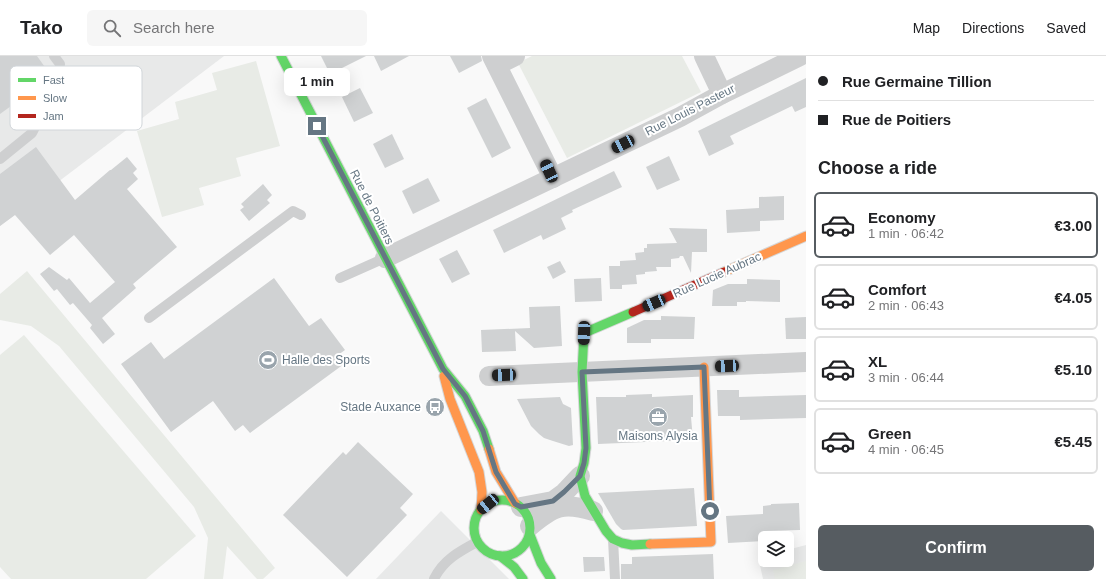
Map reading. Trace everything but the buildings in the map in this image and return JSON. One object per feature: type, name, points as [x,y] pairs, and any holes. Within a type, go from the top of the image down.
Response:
[{"type":"main road","name":"Rue de Poitiers","points":[[281,56],[443,369],[465,396],[483,431],[496,472],[518,505]]},
{"type":"main road","name":"Rue Lucie Aubrac","points":[[613,539],[606,531],[585,496],[580,476],[586,448],[582,372],[584,333],[806,236]]},
{"type":"main road","points":[[613,539],[632,545],[711,542],[704,367]]},
{"type":"main road","name":"Rue de Poitiers","points":[[443,369],[450,399],[479,472],[482,492],[481,510]]},
{"type":"main road","points":[[530,530],[526,544],[519,551],[510,555],[500,556],[491,554],[483,549],[478,542],[474,528],[475,522],[481,510],[488,504],[506,500],[518,505],[526,513],[529,519],[530,530],[541,562],[551,579]]},
{"type":"main road","points":[[500,556],[514,567],[523,579]]},
{"type":"street","points":[[515,56],[495,60],[553,178]]},
{"type":"street","points":[[704,56],[722,94]]},
{"type":"street","name":"Rue Louis Pasteur","points":[[385,258],[680,117],[722,94],[800,56]]},
{"type":"street","points":[[489,376],[806,362]]},
{"type":"street","points":[[518,505],[553,501],[580,476]]},
{"type":"street","points":[[530,530],[546,513],[557,508],[575,506],[593,511]]},
{"type":"lane","points":[[54,56],[60,66]]},
{"type":"lane","points":[[0,159],[32,133],[34,130]]},
{"type":"lane","points":[[149,318],[292,211],[301,215]]},
{"type":"lane","points":[[340,278],[385,258]]},
{"type":"lane","points":[[613,539],[615,579]]},
{"type":"lane","points":[[434,579],[445,562],[455,554],[478,542]]},
{"type":"shaded area","points":[[0,56],[224,56],[142,118],[142,66],[10,66],[10,130],[126,130],[0,226]]},
{"type":"shaded area","points":[[532,56],[682,56],[701,92],[567,158],[518,63]]},
{"type":"shaded area","points":[[256,61],[280,146],[236,158],[241,176],[199,188],[204,205],[162,217],[137,131],[179,119],[175,102],[217,90],[212,73]]},
{"type":"shaded area","points":[[27,271],[275,568],[263,579],[257,579],[227,546],[223,579],[204,579],[208,538],[194,507],[59,346],[31,326],[0,320],[0,294]]},
{"type":"shaded area","points":[[24,335],[196,536],[146,579],[11,579],[0,567],[0,355]]},
{"type":"shaded area","points":[[441,511],[509,579],[376,579]]},
{"type":"shaded area","points":[[806,545],[806,579],[763,579],[760,567],[794,567],[794,548]]},
{"type":"shaded area","points":[[806,561],[806,579],[775,579],[773,570],[784,567],[794,567],[794,564]]},
{"type":"traffic: fast","points":[[281,56],[443,369],[465,396],[483,431],[489,449]]},
{"type":"traffic: fast","points":[[633,312],[584,333],[582,372],[586,448],[580,476],[585,496],[606,531],[613,539],[632,545],[650,544]]},
{"type":"traffic: fast","points":[[502,500],[513,502],[522,508],[528,517],[530,528],[528,539],[522,548],[513,554],[502,556],[491,554],[482,548],[476,539],[474,528],[476,517],[482,508],[491,502],[502,500]]},
{"type":"traffic: fast","points":[[530,535],[541,563],[551,579]]},
{"type":"traffic: fast","points":[[500,556],[514,567],[523,579]]},
{"type":"traffic: slow","points":[[724,272],[806,236]]},
{"type":"traffic: slow","points":[[650,544],[711,542],[704,367]]},
{"type":"traffic: slow","points":[[444,376],[450,399],[479,472],[482,492],[481,510]]},
{"type":"traffic: slow","points":[[489,449],[496,472],[515,503]]},
{"type":"traffic: jam","points":[[633,312],[724,272]]},
{"type":"place","name":"Halle des Sports","points":[[268,360]]},
{"type":"place","name":"Stade Auxance","points":[[435,407]]},
{"type":"place","name":"Maisons Alysia","points":[[658,417]]},
{"type":"route","points":[[317,126],[443,369],[465,396],[483,431],[492,464],[515,504],[521,507],[553,501],[580,476],[586,448],[582,372],[704,367],[710,511]]}]
